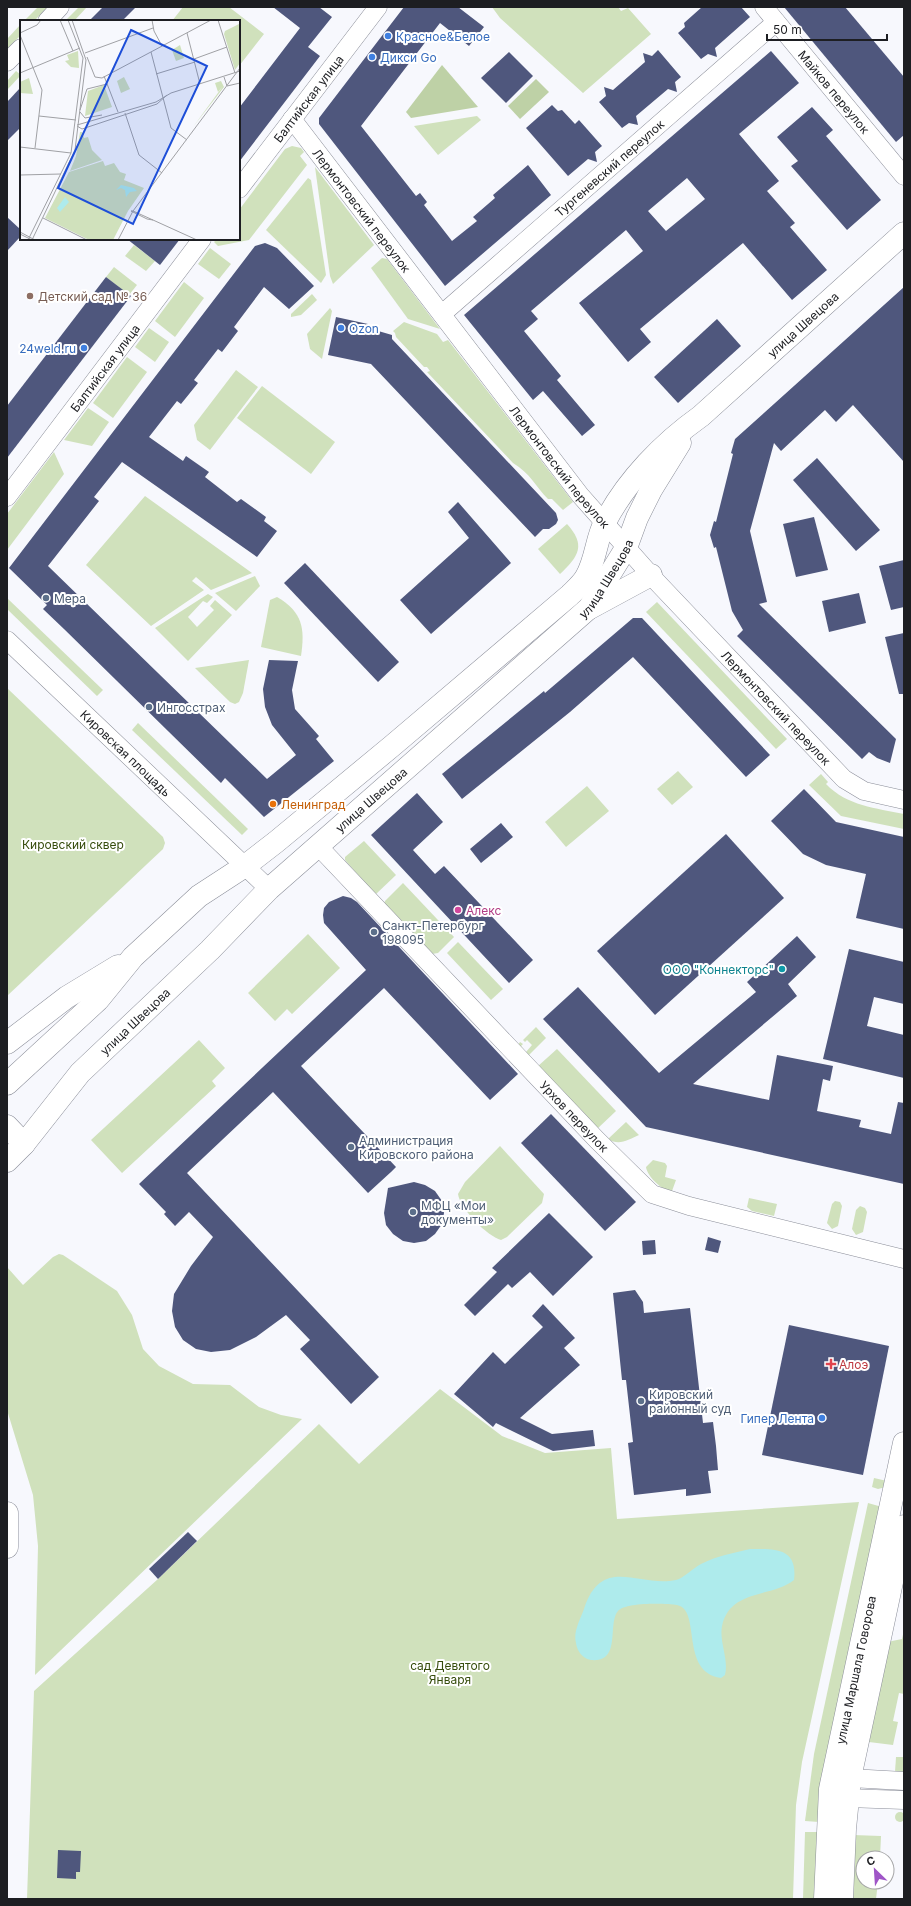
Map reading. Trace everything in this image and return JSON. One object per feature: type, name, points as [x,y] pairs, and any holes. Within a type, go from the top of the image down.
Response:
[{"type":"street","points":[[48,20],[60,7]]},
{"type":"street","name":"Майков переулок","points":[[764,7],[904,176]]},
{"type":"street","name":"Балтийская улица","points":[[240,188],[372,9]]},
{"type":"street","name":"Тургеневский переулок","points":[[442,314],[776,22]]},
{"type":"street","points":[[7,62],[20,49]]},
{"type":"street","name":"Лермонтовский переулок","points":[[292,119],[604,523],[626,548],[844,779],[864,791],[904,800]]},
{"type":"street","name":"улица Швецова","points":[[245,866],[386,751],[570,596],[586,577],[593,560],[604,523],[617,502],[650,460],[676,434],[702,416],[904,233]]},
{"type":"street","name":"Балтийская улица","points":[[7,497],[201,240]]},
{"type":"street","name":"улица Швецова","points":[[7,1161],[24,1144],[80,1073],[210,950],[269,889],[319,847],[589,608],[626,548],[637,518],[662,472],[683,439],[702,416]]},
{"type":"street","points":[[589,608],[651,575]]},
{"type":"street","name":"Кировская площадь","points":[[7,641],[269,889]]},
{"type":"street","name":"Урхов переулок","points":[[319,847],[596,1140],[652,1194],[689,1206],[904,1259]]},
{"type":"street","points":[[7,1084],[98,1000],[133,957],[199,896],[245,866]]},
{"type":"street","points":[[7,1043],[67,997],[133,957]]},
{"type":"street","points":[[7,1126],[24,1144]]},
{"type":"street","name":"улица Маршала Говорова","points":[[826,1899],[843,1788],[904,1443]]},
{"type":"street","points":[[7,1513],[7,1547]]},
{"type":"street","name":"улица Маршала Говорова","points":[[842,1899],[843,1788],[904,1526]]},
{"type":"street","points":[[843,1788],[904,1781]]},
{"type":"street","points":[[843,1788],[904,1800]]},
{"type":"green space","points":[[38,7],[48,7],[35,20],[25,20]]},
{"type":"green space","points":[[79,7],[87,7],[75,20],[66,20]]},
{"type":"green space","points":[[183,7],[229,7],[264,34],[240,65],[240,20],[173,20]]},
{"type":"green space","points":[[492,7],[618,7],[621,11],[628,8],[651,34],[583,93],[500,18]]},
{"type":"green space","points":[[20,25],[20,36],[7,49],[7,39]]},
{"type":"green space","points":[[442,65],[478,107],[411,118],[406,112]]},
{"type":"green space","points":[[16,71],[20,74],[7,90],[7,81]]},
{"type":"green space","points":[[536,79],[549,92],[520,119],[508,106]]},
{"type":"green space","points":[[477,116],[481,120],[438,155],[414,126]]},
{"type":"green space","points":[[292,146],[301,148],[304,152],[300,156],[307,165],[249,240],[218,246],[214,242],[216,240],[240,240],[240,209],[285,149]]},
{"type":"green space","points":[[315,167],[374,245],[333,284],[330,276]]},
{"type":"green space","points":[[308,178],[311,180],[326,275],[321,283],[266,230]]},
{"type":"green space","points":[[134,245],[155,261],[146,271],[125,256]]},
{"type":"green space","points":[[210,248],[231,264],[219,279],[198,264]]},
{"type":"green space","points":[[382,258],[387,259],[440,329],[408,319],[371,268]]},
{"type":"green space","points":[[114,267],[137,285],[129,295],[106,277]]},
{"type":"green space","points":[[184,282],[204,298],[175,337],[155,321]]},
{"type":"green space","points":[[312,294],[317,300],[301,315],[291,317],[291,314]]},
{"type":"green space","points":[[330,308],[332,311],[322,359],[310,349],[307,334]]},
{"type":"green space","points":[[404,322],[437,334],[443,342],[448,340],[573,502],[563,510],[552,499],[548,499],[524,471],[513,463],[427,372],[430,371],[427,367],[424,367],[396,337],[393,331]]},
{"type":"green space","points":[[149,328],[169,342],[155,362],[135,347]]},
{"type":"green space","points":[[127,357],[147,372],[113,418],[93,403]]},
{"type":"green space","points":[[236,370],[258,387],[210,450],[197,440],[194,425]]},
{"type":"green space","points":[[262,386],[335,442],[311,474],[237,418]]},
{"type":"green space","points":[[88,408],[109,422],[92,446],[64,440]]},
{"type":"green space","points":[[54,452],[64,474],[7,550],[7,514]]},
{"type":"green space","points":[[145,496],[252,573],[211,590],[196,577],[192,581],[204,590],[151,626],[86,565]]},
{"type":"green space","points":[[567,524],[577,538],[578,550],[572,562],[560,574],[538,549]]},
{"type":"green space","points":[[255,576],[260,586],[236,611],[215,593]]},
{"type":"green space","points":[[208,594],[213,597],[207,603],[203,601],[188,617],[197,627],[214,610],[210,606],[215,600],[232,615],[188,661],[155,628]]},
{"type":"green space","points":[[277,597],[292,609],[300,622],[303,638],[301,656],[261,647],[270,600]]},
{"type":"green space","points":[[7,598],[103,690],[97,696],[7,609]]},
{"type":"green space","points":[[657,602],[787,739],[776,749],[646,612]]},
{"type":"green space","points":[[249,660],[243,693],[239,702],[235,704],[230,702],[195,668]]},
{"type":"green space","name":"Кировский сквер","points":[[7,688],[163,837],[165,843],[163,849],[7,996]]},
{"type":"green space","points":[[138,723],[248,829],[242,835],[132,730]]},
{"type":"green space","points":[[678,771],[693,787],[672,805],[657,789]]},
{"type":"green space","points":[[821,774],[828,782],[826,784],[834,791],[853,802],[873,808],[904,814],[904,829],[841,816],[809,785]]},
{"type":"green space","points":[[587,786],[609,811],[566,847],[545,822]]},
{"type":"green space","points":[[364,841],[396,875],[375,895],[345,860],[345,857]]},
{"type":"green space","points":[[403,883],[454,937],[438,953],[432,954],[384,904],[385,901]]},
{"type":"green space","points":[[308,934],[340,968],[292,1014],[287,1009],[275,1021],[248,993]]},
{"type":"green space","points":[[458,942],[503,989],[491,1000],[447,953]]},
{"type":"green space","points":[[536,1027],[546,1038],[528,1056],[518,1045],[520,1042],[523,1044],[521,1046],[526,1052],[532,1045],[527,1040],[525,1042],[523,1040]]},
{"type":"green space","points":[[199,1040],[225,1068],[212,1081],[216,1086],[122,1173],[91,1140]]},
{"type":"green space","points":[[557,1049],[616,1111],[596,1130],[537,1067]]},
{"type":"green space","points":[[626,1122],[639,1135],[620,1142],[608,1139]]},
{"type":"green space","points":[[500,1146],[544,1194],[542,1203],[507,1237],[501,1240],[482,1228],[475,1221],[464,1207],[458,1194],[465,1182]]},
{"type":"green space","points":[[653,1160],[665,1163],[667,1166],[665,1177],[676,1180],[672,1191],[664,1189],[649,1175],[646,1167]]},
{"type":"green space","points":[[749,1198],[777,1204],[774,1216],[752,1211],[747,1207]]},
{"type":"green space","points":[[835,1201],[840,1202],[842,1206],[838,1226],[832,1229],[827,1223],[832,1204]]},
{"type":"green space","points":[[860,1206],[865,1208],[867,1212],[863,1232],[856,1235],[852,1229],[856,1210]]},
{"type":"green space","points":[[59,1254],[63,1255],[117,1291],[132,1315],[143,1349],[159,1366],[193,1384],[230,1385],[259,1407],[281,1415],[302,1419],[35,1675],[38,1546],[33,1495],[7,1410],[7,1267],[23,1285],[53,1257]]},
{"type":"green space","name":"сад Девятого Января","points":[[440,1389],[502,1436],[545,1453],[611,1448],[617,1519],[859,1502],[802,1762],[796,1805],[793,1899],[27,1899],[34,1691],[158,1579],[319,1424],[359,1464]]},
{"type":"green space","points":[[874,1478],[887,1481],[886,1487],[878,1489],[872,1487]]},
{"type":"green space","points":[[868,1503],[882,1507],[819,1822],[805,1821],[814,1754]]},
{"type":"green space","points":[[904,1630],[904,1694],[899,1693],[893,1721],[898,1722],[893,1745],[869,1742],[887,1642],[902,1639]]},
{"type":"green space","points":[[896,1757],[904,1757],[904,1772],[895,1772]]},
{"type":"green space","points":[[900,1812],[905,1817],[900,1822],[895,1817]]},
{"type":"green space","points":[[805,1832],[818,1832],[817,1899],[803,1899]]},
{"type":"green space","points":[[853,1835],[881,1836],[880,1850],[855,1850],[855,1890],[877,1890],[876,1899],[852,1899]]},
{"type":"water","points":[[750,1549],[776,1550],[788,1556],[792,1561],[794,1569],[794,1580],[785,1586],[742,1600],[733,1606],[726,1614],[721,1632],[726,1669],[725,1675],[721,1678],[708,1673],[700,1665],[695,1654],[689,1618],[684,1609],[677,1605],[646,1604],[622,1608],[618,1611],[615,1617],[612,1642],[607,1655],[601,1659],[591,1660],[585,1658],[579,1652],[575,1639],[577,1626],[592,1592],[601,1582],[611,1578],[623,1577],[662,1581],[676,1580],[707,1561]]},
{"type":"building","points":[[103,7],[136,7],[123,20],[90,20]]},
{"type":"building","points":[[273,7],[319,7],[332,17],[308,47],[320,56],[240,161],[240,107],[300,28]]},
{"type":"building","points":[[404,7],[458,7],[484,27],[469,46],[440,23],[361,126],[416,196],[420,193],[427,202],[424,205],[452,241],[477,221],[473,217],[495,198],[493,195],[528,165],[551,195],[445,286],[319,124],[319,118]]},
{"type":"building","points":[[702,7],[741,7],[750,17],[715,48],[717,57],[708,54],[701,59],[678,33],[685,27],[684,23]]},
{"type":"building","points":[[784,7],[845,7],[904,77],[904,135],[896,142]]},
{"type":"building","points":[[658,50],[681,77],[675,82],[677,92],[668,89],[636,116],[638,125],[629,123],[622,128],[599,102],[606,96],[604,87],[613,90],[645,62],[643,53],[652,56]]},
{"type":"building","points":[[771,51],[799,83],[739,134],[779,181],[767,191],[795,223],[790,227],[827,270],[792,300],[743,243],[640,329],[651,342],[628,362],[579,303],[643,251],[626,230],[531,311],[538,319],[524,331],[561,376],[557,380],[595,425],[582,436],[543,391],[533,400],[464,315]],"holes":[[[687,178],[705,199],[666,231],[648,211]]]},
{"type":"building","points":[[509,52],[533,76],[506,103],[481,78]]},
{"type":"building","points":[[20,88],[20,128],[7,141],[7,102]]},
{"type":"building","points":[[552,105],[558,111],[562,110],[575,124],[579,120],[602,146],[595,152],[597,162],[588,159],[568,176],[526,128]]},
{"type":"building","points":[[812,107],[833,130],[826,136],[881,200],[847,230],[791,166],[798,161],[777,137]]},
{"type":"building","points":[[7,217],[20,229],[20,237],[7,251]]},
{"type":"building","points":[[128,240],[179,240],[160,265]]},
{"type":"building","points":[[265,243],[277,248],[314,286],[289,309],[264,287],[234,327],[238,331],[222,352],[218,349],[194,380],[198,383],[181,404],[177,401],[149,437],[183,461],[186,456],[209,472],[205,477],[237,502],[241,499],[266,517],[264,521],[277,531],[257,557],[122,462],[94,497],[99,501],[48,566],[267,779],[296,755],[272,725],[265,707],[263,689],[269,660],[298,661],[292,690],[295,709],[319,736],[316,739],[334,761],[264,817],[225,778],[221,783],[43,609],[47,605],[9,568],[255,246]]},
{"type":"building","points":[[106,277],[131,296],[7,458],[7,406]]},
{"type":"building","points":[[904,287],[904,462],[853,405],[836,422],[825,410],[781,451],[774,443],[750,531],[767,602],[759,604],[896,739],[890,763],[877,758],[869,752],[862,759],[737,636],[743,630],[732,611],[716,547],[714,548],[710,535],[714,521],[716,522],[733,454],[731,453],[735,439]]},
{"type":"building","points":[[336,317],[368,324],[368,328],[392,335],[392,339],[556,513],[558,520],[556,524],[549,529],[543,529],[535,537],[371,364],[328,355]]},
{"type":"building","points":[[717,319],[741,346],[678,403],[654,377]]},
{"type":"building","points":[[817,458],[880,530],[856,551],[793,480]]},
{"type":"building","points":[[458,502],[511,563],[431,634],[400,600],[469,538],[448,512]]},
{"type":"building","points":[[814,517],[828,570],[796,577],[783,524]]},
{"type":"building","points":[[904,560],[904,607],[891,610],[879,566]]},
{"type":"building","points":[[305,563],[399,662],[378,682],[284,583]]},
{"type":"building","points":[[859,593],[866,623],[829,632],[822,601]]},
{"type":"building","points":[[633,618],[642,618],[770,755],[746,777],[633,657],[570,712],[462,799],[442,774],[544,691],[545,693]]},
{"type":"building","points":[[904,633],[904,694],[899,694],[885,637]]},
{"type":"building","points":[[804,789],[836,822],[904,837],[904,929],[856,918],[866,874],[826,865],[803,854],[771,821]]},
{"type":"building","points":[[417,793],[443,822],[413,850],[435,874],[444,866],[533,960],[509,983],[371,835]]},
{"type":"building","points":[[501,823],[513,837],[481,863],[470,849]]},
{"type":"building","points":[[726,834],[784,898],[655,1015],[597,951]]},
{"type":"building","name":"Администрация Кировского района","points":[[343,896],[351,898],[357,902],[518,1074],[490,1100],[384,988],[301,1066],[396,1167],[391,1172],[368,1193],[273,1092],[187,1173],[379,1377],[351,1404],[300,1349],[310,1340],[286,1315],[256,1337],[230,1350],[211,1352],[196,1349],[183,1340],[175,1327],[172,1311],[174,1294],[191,1266],[213,1237],[189,1212],[175,1226],[164,1214],[166,1212],[139,1184],[366,970],[324,923],[324,908],[329,902]]},
{"type":"building","points":[[797,936],[816,957],[788,984],[797,996],[693,1084],[769,1100],[777,1055],[833,1066],[830,1081],[823,1079],[817,1111],[861,1120],[859,1127],[891,1134],[898,1102],[904,1103],[904,1184],[646,1127],[543,1019],[578,987],[659,1073],[756,992],[747,982]]},
{"type":"building","points":[[849,949],[904,962],[904,1004],[874,997],[867,1026],[904,1035],[904,1078],[823,1059]]},
{"type":"building","points":[[551,1114],[636,1202],[605,1231],[521,1143]]},
{"type":"building","points":[[414,1182],[425,1185],[435,1191],[442,1201],[444,1213],[442,1224],[435,1234],[426,1241],[414,1243],[403,1241],[393,1234],[386,1225],[384,1213],[388,1188]]},
{"type":"building","points":[[549,1213],[593,1257],[553,1296],[530,1272],[512,1288],[508,1284],[475,1316],[464,1305],[497,1272],[492,1268]]},
{"type":"building","points":[[708,1237],[721,1241],[718,1253],[705,1250]]},
{"type":"building","points":[[655,1240],[656,1254],[643,1255],[642,1241]]},
{"type":"building","name":"Кировский районный суд","points":[[635,1290],[643,1302],[644,1313],[690,1308],[703,1423],[713,1422],[716,1446],[718,1470],[708,1471],[711,1493],[686,1496],[686,1489],[634,1495],[628,1443],[633,1442],[626,1380],[622,1380],[613,1293]]},
{"type":"building","points":[[543,1304],[575,1338],[564,1348],[580,1365],[520,1418],[552,1434],[593,1430],[595,1446],[553,1451],[496,1423],[493,1427],[454,1394],[493,1352],[505,1364],[543,1327],[532,1316]]},
{"type":"building","name":"Гипер Лента","points":[[789,1325],[889,1346],[863,1475],[762,1455]]},
{"type":"building","points":[[188,1532],[197,1541],[158,1579],[149,1569]]},
{"type":"building","points":[[58,1850],[81,1851],[80,1872],[76,1872],[76,1879],[57,1878]]},
{"type":"place","name":"Красное&Белое","points":[[388,36]]},
{"type":"place","name":"Дикси Go","points":[[372,57]]},
{"type":"place","name":"Детский сад № 36","points":[[30,296]]},
{"type":"place","name":"Ozon","points":[[341,328]]},
{"type":"place","name":"24weld.ru","points":[[84,348]]},
{"type":"place","name":"Мера","points":[[46,598]]},
{"type":"place","name":"Ингосстрах","points":[[149,707]]},
{"type":"place","name":"Ленинград","points":[[273,804]]},
{"type":"place","name":"Алекс","points":[[458,910]]},
{"type":"place","name":"Санкт-Петербург 198095","points":[[374,932]]},
{"type":"place","name":"ООО \"Коннекторс\"","points":[[782,969]]},
{"type":"place","name":"Администрация Кировского района","points":[[351,1147]]},
{"type":"place","name":"МФЦ «Мои документы»","points":[[413,1212]]},
{"type":"place","name":"Алоэ","points":[[831,1364]]},
{"type":"place","name":"Кировский районный суд","points":[[641,1401]]},
{"type":"place","name":"Гипер Лента","points":[[822,1418]]}]
